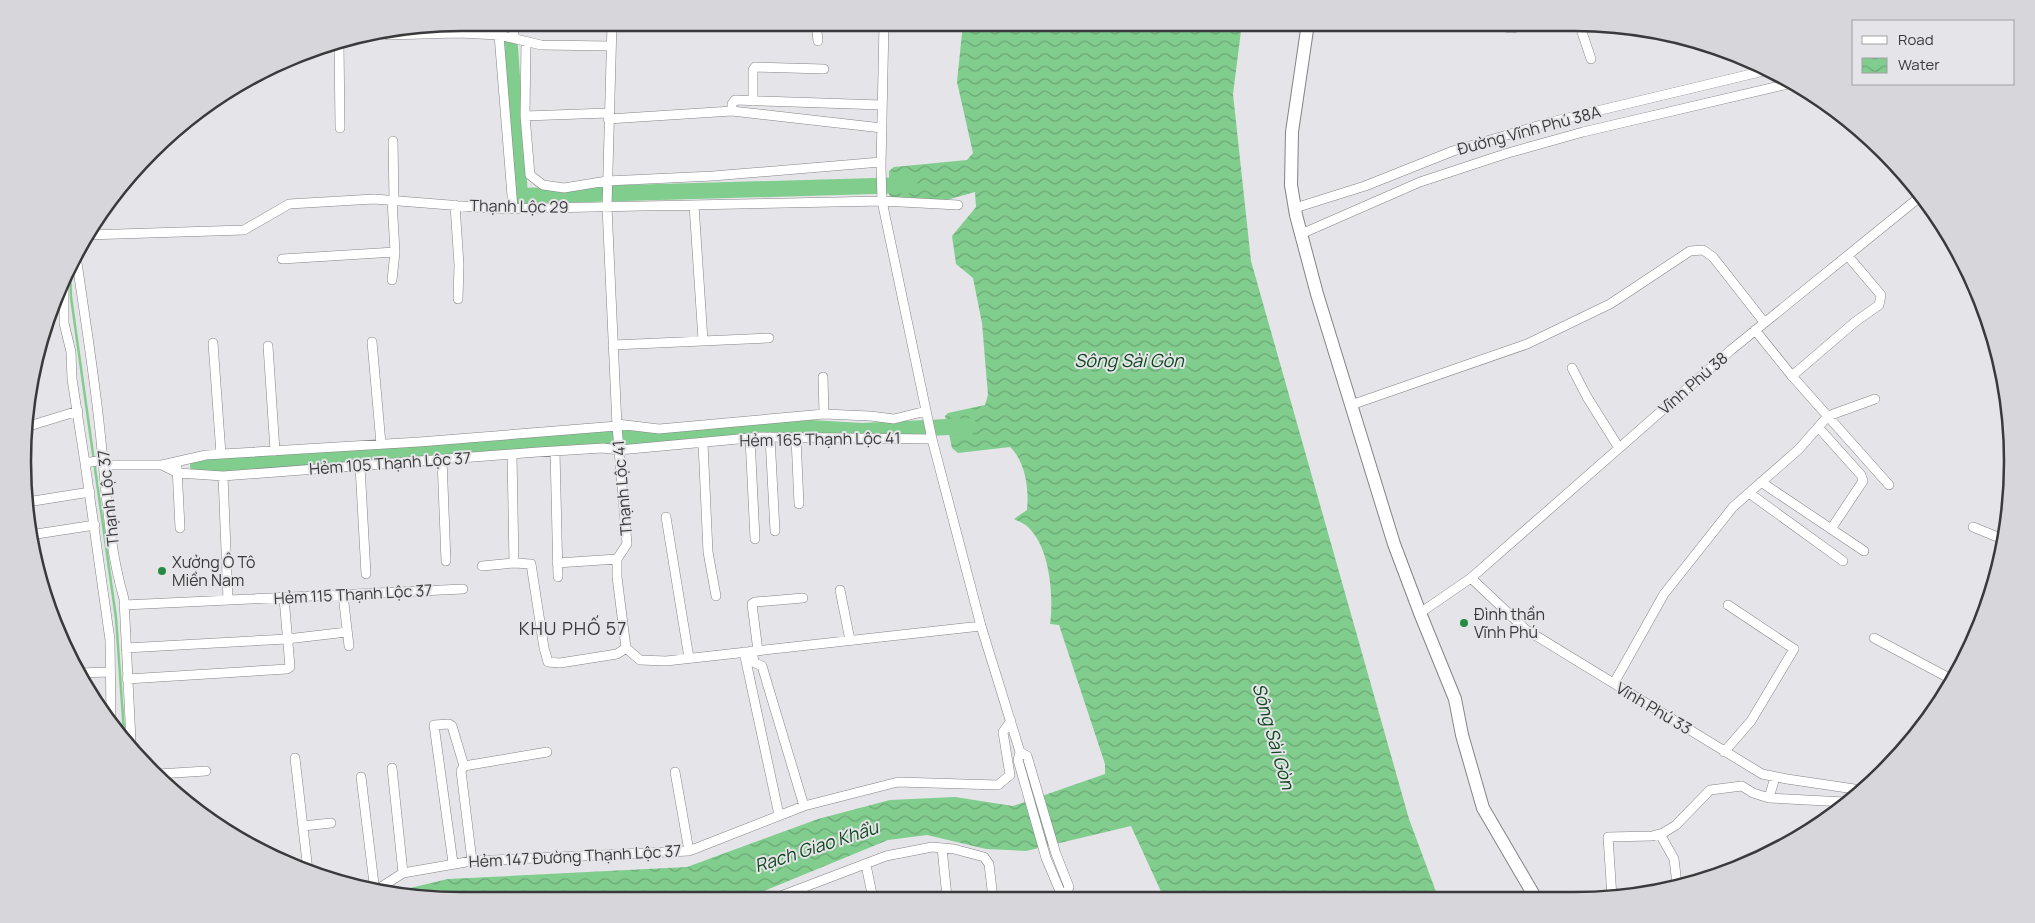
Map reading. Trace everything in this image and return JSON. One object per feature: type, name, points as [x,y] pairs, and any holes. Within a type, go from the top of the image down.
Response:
[{"type":"street","points":[[514,31],[514,38]]},
{"type":"street","name":"Thạnh Lộc 41","points":[[612,31],[607,207],[618,448],[627,544],[617,559],[617,577],[626,648]]},
{"type":"street","points":[[817,31],[818,41]]},
{"type":"street","points":[[884,31],[882,201],[932,439],[981,626],[1020,752],[1018,760],[1046,858],[1061,892]]},
{"type":"street","points":[[1307,31],[1292,132],[1291,185],[1301,234],[1394,544],[1455,699],[1462,735],[1483,808],[1532,892]]},
{"type":"street","points":[[1582,31],[1590,59]]},
{"type":"street","points":[[411,34],[459,33],[499,35],[541,45],[611,46]]},
{"type":"street","points":[[499,35],[514,208]]},
{"type":"street","points":[[526,41],[525,116],[530,176],[543,185],[564,188],[881,164]]},
{"type":"street","points":[[339,49],[340,128]]},
{"type":"street","points":[[753,100],[753,70],[755,67],[824,69]]},
{"type":"street","name":"Đường Vĩnh Phú 38A","points":[[1295,208],[1364,186],[1470,146],[1551,122],[1754,71]]},
{"type":"street","points":[[1301,234],[1420,182],[1508,154],[1583,132],[1782,85]]},
{"type":"street","points":[[732,111],[732,104],[735,100],[882,105]]},
{"type":"street","points":[[525,116],[608,116],[732,111],[882,128]]},
{"type":"street","points":[[392,280],[395,252],[393,140]]},
{"type":"street","name":"Thạnh Lộc 29","points":[[96,235],[244,230],[289,204],[374,199],[514,208],[882,201],[958,205]]},
{"type":"street","name":"Vĩnh Phú 38","points":[[1420,613],[1471,578],[1764,322],[1915,201]]},
{"type":"street","points":[[455,205],[460,265],[458,299]]},
{"type":"street","points":[[694,205],[703,340]]},
{"type":"street","points":[[1351,405],[1527,344],[1610,304],[1690,251],[1702,250],[1712,257],[1764,322]]},
{"type":"street","points":[[282,259],[395,252]]},
{"type":"street","points":[[1792,376],[1855,322],[1879,305],[1880,295],[1848,256]]},
{"type":"street","name":"Thạnh Lộc 37","points":[[78,268],[92,366],[110,531],[124,605],[131,736]]},
{"type":"street","points":[[64,297],[64,323],[71,352],[72,379],[80,436],[87,463],[110,640],[111,710]]},
{"type":"street","points":[[1755,330],[1792,376],[1889,484]]},
{"type":"street","points":[[613,345],[769,338]]},
{"type":"street","points":[[372,342],[382,444]]},
{"type":"street","points":[[213,343],[221,454]]},
{"type":"street","points":[[268,346],[275,451]]},
{"type":"street","points":[[1572,368],[1587,398],[1619,448]]},
{"type":"street","points":[[823,377],[824,414]]},
{"type":"street","points":[[1614,684],[1664,594],[1733,507],[1799,449],[1828,416],[1875,399]]},
{"type":"street","points":[[33,425],[78,411]]},
{"type":"street","points":[[87,463],[102,462],[162,466],[206,455],[382,444],[617,425],[659,429],[824,414],[894,419],[927,414]]},
{"type":"street","points":[[1818,428],[1861,475],[1864,481],[1831,529]]},
{"type":"street","points":[[770,437],[775,532]]},
{"type":"street","name":"Hẻm 165 Thạnh Lộc 41","points":[[618,448],[770,437],[932,439]]},
{"type":"street","points":[[750,438],[755,539]]},
{"type":"street","points":[[796,438],[799,504]]},
{"type":"street","points":[[703,443],[708,552],[716,596]]},
{"type":"street","name":"Hẻm 105 Thạnh Lộc 37","points":[[162,466],[178,472],[224,476],[512,454],[618,448]]},
{"type":"street","points":[[555,451],[558,577]]},
{"type":"street","points":[[512,454],[514,563]]},
{"type":"street","points":[[442,459],[446,561]]},
{"type":"street","points":[[177,462],[180,528]]},
{"type":"street","points":[[360,466],[366,574]]},
{"type":"street","points":[[224,476],[228,600]]},
{"type":"street","points":[[1761,482],[1864,551]]},
{"type":"street","points":[[33,501],[90,492]]},
{"type":"street","points":[[1748,493],[1843,561]]},
{"type":"street","points":[[666,517],[689,658]]},
{"type":"street","points":[[38,535],[95,525]]},
{"type":"street","points":[[1973,527],[1997,537]]},
{"type":"street","points":[[557,563],[617,559]]},
{"type":"street","points":[[482,566],[530,563],[548,662],[560,663],[617,654],[626,648],[640,660],[666,661],[981,626]]},
{"type":"street","name":"Vĩnh Phú 33","points":[[1471,578],[1525,629],[1762,774],[1774,780],[1852,789]]},
{"type":"street","name":"Hẻm 115 Thạnh Lộc 37","points":[[124,605],[463,589]]},
{"type":"street","points":[[840,590],[850,640]]},
{"type":"street","points":[[343,595],[349,646]]},
{"type":"street","points":[[127,679],[283,670],[290,667],[284,598]]},
{"type":"street","points":[[779,816],[751,651],[752,604],[755,602],[803,598]]},
{"type":"street","points":[[1724,752],[1751,721],[1794,649],[1728,604]]},
{"type":"street","points":[[126,648],[287,639],[347,632]]},
{"type":"street","points":[[1874,638],[1946,676]]},
{"type":"street","points":[[751,651],[755,663],[762,666],[804,806]]},
{"type":"street","points":[[87,673],[110,672]]},
{"type":"street","name":"Hẻm 147 Đường Thạnh Lộc 37","points":[[385,884],[403,873],[453,863],[689,850],[804,806],[898,782],[998,785],[1010,776],[1003,732],[1011,722]]},
{"type":"street","points":[[453,863],[434,726],[448,724],[452,726],[464,766],[462,771],[472,861]]},
{"type":"street","points":[[464,766],[547,752]]},
{"type":"street","points":[[1020,752],[1027,756],[1056,854],[1068,887],[1068,892]]},
{"type":"street","points":[[295,758],[307,863]]},
{"type":"street","points":[[392,768],[403,873]]},
{"type":"street","points":[[165,774],[206,771]]},
{"type":"street","points":[[675,772],[689,850]]},
{"type":"street","points":[[361,777],[375,882]]},
{"type":"street","points":[[1770,797],[1774,780]]},
{"type":"street","points":[[1612,890],[1608,837],[1660,834],[1676,825],[1710,790],[1742,786],[1753,793],[1770,797],[1837,801]]},
{"type":"street","points":[[303,826],[331,823]]},
{"type":"street","points":[[1660,834],[1674,859],[1676,879]]},
{"type":"street","points":[[795,892],[866,866],[886,856],[932,847],[954,849],[984,857],[989,864],[992,892]]},
{"type":"street","points":[[942,848],[946,892]]},
{"type":"street","points":[[866,866],[871,892]]},
{"type":"water","name":"Sông Sài Gòn","points":[[962,31],[1241,31],[1233,94],[1251,261],[1409,819],[1436,892],[1161,892],[1131,826],[1026,851],[986,849],[927,835],[888,840],[759,892],[462,892],[409,888],[448,879],[687,867],[818,819],[890,800],[955,797],[1013,806],[1105,774],[1105,764],[1059,625],[1050,624],[1051,587],[1046,559],[1035,536],[1028,527],[1014,519],[1027,510],[1027,485],[1020,460],[1010,447],[958,453],[952,448],[945,416],[948,413],[985,405],[988,395],[982,323],[973,278],[956,264],[952,236],[976,207],[975,192],[943,201],[894,200],[889,195],[889,171],[894,167],[967,160],[973,153],[957,82]]},
{"type":"waterway","points":[[510,47],[520,196],[910,185]]},
{"type":"waterway","points":[[70,283],[116,618],[124,728]]},
{"type":"waterway","points":[[198,466],[705,432],[810,428],[862,431],[969,426]]},
{"type":"place","name":"Xưởng Ô Tô Miền Nam","points":[[162,571]]},
{"type":"place","name":"Đình thần Vĩnh Phú","points":[[1464,623]]},
{"type":"district","name":"KHU PHỐ 57","points":[[573,628]]},
{"type":"water label","name":"Rạch Giao Khẩu","points":[[816,846]]}]
